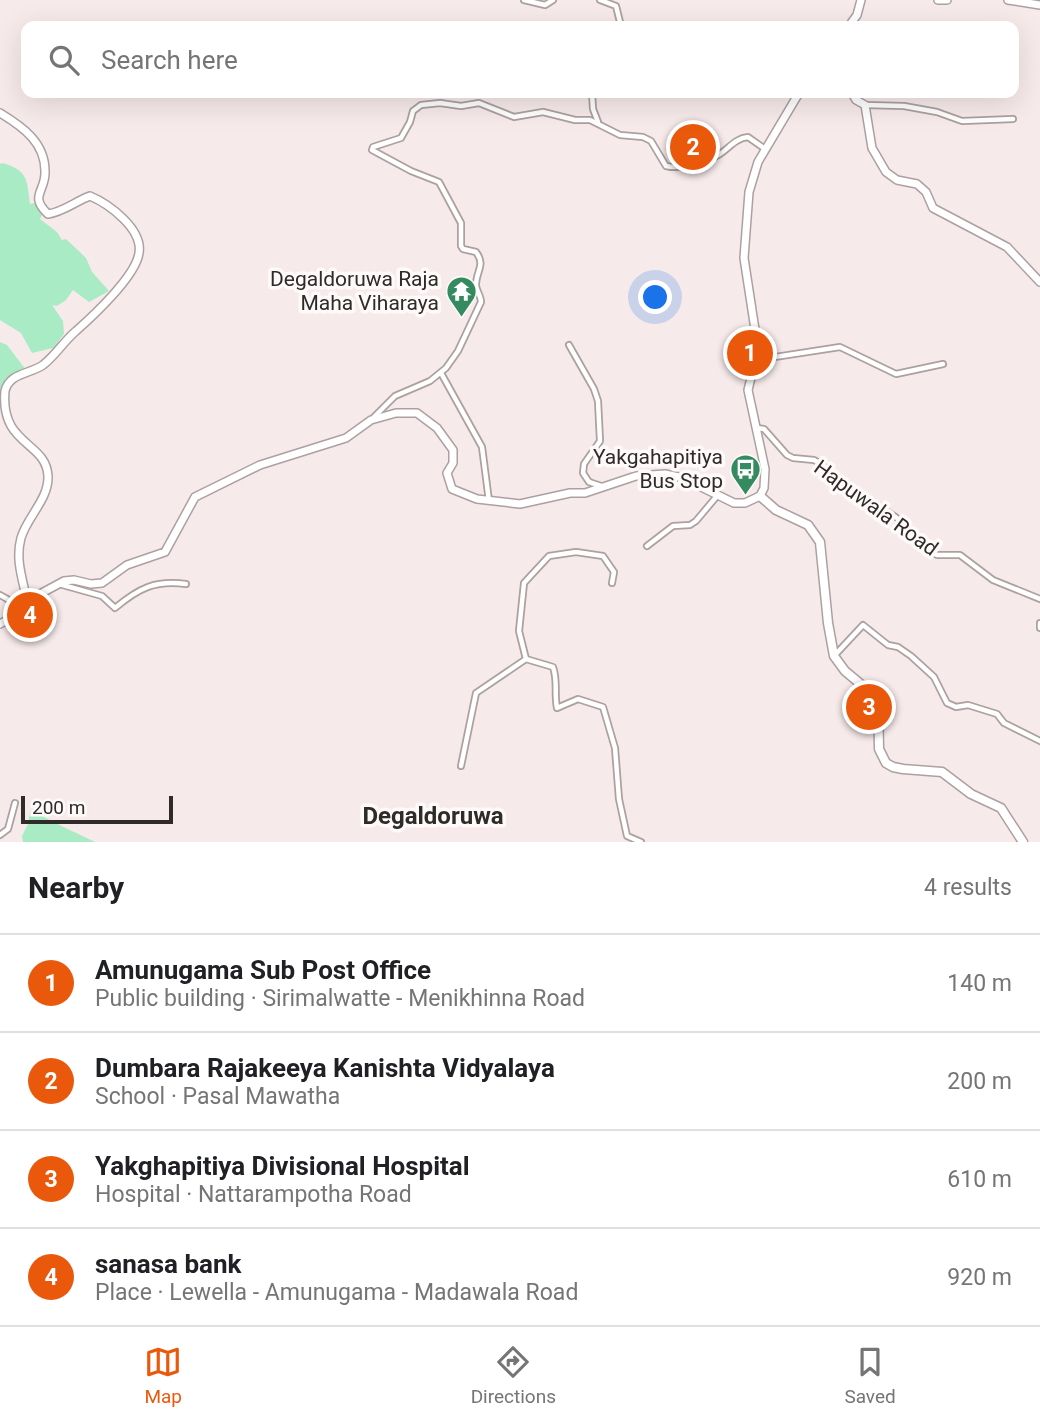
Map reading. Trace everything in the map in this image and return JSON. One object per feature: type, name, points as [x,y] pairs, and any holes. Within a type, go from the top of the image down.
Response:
[{"type":"main road","points":[[852,21],[861,0]]},
{"type":"main road","points":[[938,0],[947,0]]},
{"type":"main road","points":[[1008,0],[1040,5]]},
{"type":"main road","points":[[0,624],[18,614],[26,603],[57,584],[74,580],[91,584],[102,583],[127,565],[164,552],[195,498],[260,465],[346,438],[371,420],[408,411],[426,418],[453,450],[453,463],[447,473],[452,489],[489,502],[532,503],[607,488],[636,476],[665,474],[683,478],[717,496],[739,503],[760,496],[765,478],[748,390],[758,349],[744,258],[749,192],[758,162],[796,98]]},
{"type":"main road","points":[[855,98],[865,105],[872,148],[886,172],[897,180],[916,184],[926,192],[933,208],[1007,247],[1040,282]]},
{"type":"main road","points":[[0,113],[24,128],[39,146],[45,176],[38,196],[40,206],[48,214],[58,213],[73,202],[90,196],[106,202],[127,222],[136,237],[140,253],[131,271],[104,305],[42,365],[10,381],[5,389],[3,412],[12,434],[40,457],[48,474],[43,496],[23,531],[19,545],[19,565],[26,603]]},
{"type":"main road","points":[[760,496],[776,510],[808,525],[820,542],[834,656],[845,671],[876,696],[879,749],[886,763],[903,769],[942,772],[971,794],[1001,808],[1023,842]]},
{"type":"street","points":[[524,0],[545,5],[553,0]]},
{"type":"street","points":[[600,0],[616,6],[620,21]]},
{"type":"street","points":[[592,98],[598,122]]},
{"type":"street","points":[[371,420],[395,396],[430,381],[441,373],[458,351],[481,302],[476,286],[482,267],[481,258],[476,252],[461,246],[461,223],[439,182],[411,171],[372,150],[373,147],[401,138],[410,122],[412,111],[421,105],[440,103],[461,106],[479,103],[514,117],[543,112],[598,122],[620,135],[643,137],[650,141],[666,166],[673,168],[718,155],[741,137],[748,137],[765,149]]},
{"type":"street","points":[[865,105],[904,106],[962,121],[1013,119]]},
{"type":"street","points":[[569,345],[598,401],[600,442],[584,464],[583,473],[589,482],[607,488]]},
{"type":"street","points":[[756,360],[840,347],[896,374],[943,364]]},
{"type":"street","points":[[441,373],[482,447],[489,502]]},
{"type":"street","name":"Hapuwala Road","points":[[756,427],[764,429],[787,455],[814,460],[823,465],[833,475],[897,518],[926,549],[937,555],[960,555],[992,580],[1040,599]]},
{"type":"street","points":[[647,547],[673,526],[690,525],[696,521],[717,496]]},
{"type":"street","points":[[526,659],[519,631],[523,583],[549,556],[576,552],[603,556],[614,572],[612,583]]},
{"type":"street","points":[[57,584],[102,596],[115,608],[155,583],[167,581],[186,584]]},
{"type":"street","points":[[0,595],[16,604],[26,603]]},
{"type":"street","points":[[834,656],[863,625],[888,645],[911,656],[934,677],[947,703],[956,707],[968,705],[997,714],[1004,723],[1040,741]]},
{"type":"street","points":[[461,766],[476,693],[526,659]]},
{"type":"street","points":[[526,659],[553,667],[557,678],[557,708],[578,699],[603,707],[615,748],[619,799],[627,836],[641,842]]},
{"type":"street","points":[[0,835],[8,829],[15,803]]},
{"type":"green space","points":[[2,163],[17,169],[25,177],[30,204],[40,202],[45,208],[40,219],[86,258],[92,272],[109,291],[89,302],[73,290],[66,300],[57,306],[52,305],[63,321],[64,334],[53,348],[32,353],[21,333],[0,320]]},
{"type":"green space","points":[[0,342],[7,345],[26,370],[5,379],[0,407]]},
{"type":"green space","points":[[35,810],[53,822],[95,842],[23,842],[22,836],[30,812]]},
{"type":"place","name":"Dumbara Rajakeeya Kanishta Vidyalaya","points":[[693,147]]},
{"type":"place","name":"Degaldoruwa Raja Maha Viharaya","points":[[462,318]]},
{"type":"place","name":"Amunugama Sub Post Office","points":[[750,353]]},
{"type":"place","name":"Yakgahapitiya Bus Stop","points":[[746,496]]},
{"type":"place","name":"sanasa bank","points":[[30,615]]},
{"type":"place","name":"Yakghapitiya Divisional Hospital","points":[[869,707]]},
{"type":"district","name":"Degaldoruwa","points":[[433,816]]}]
